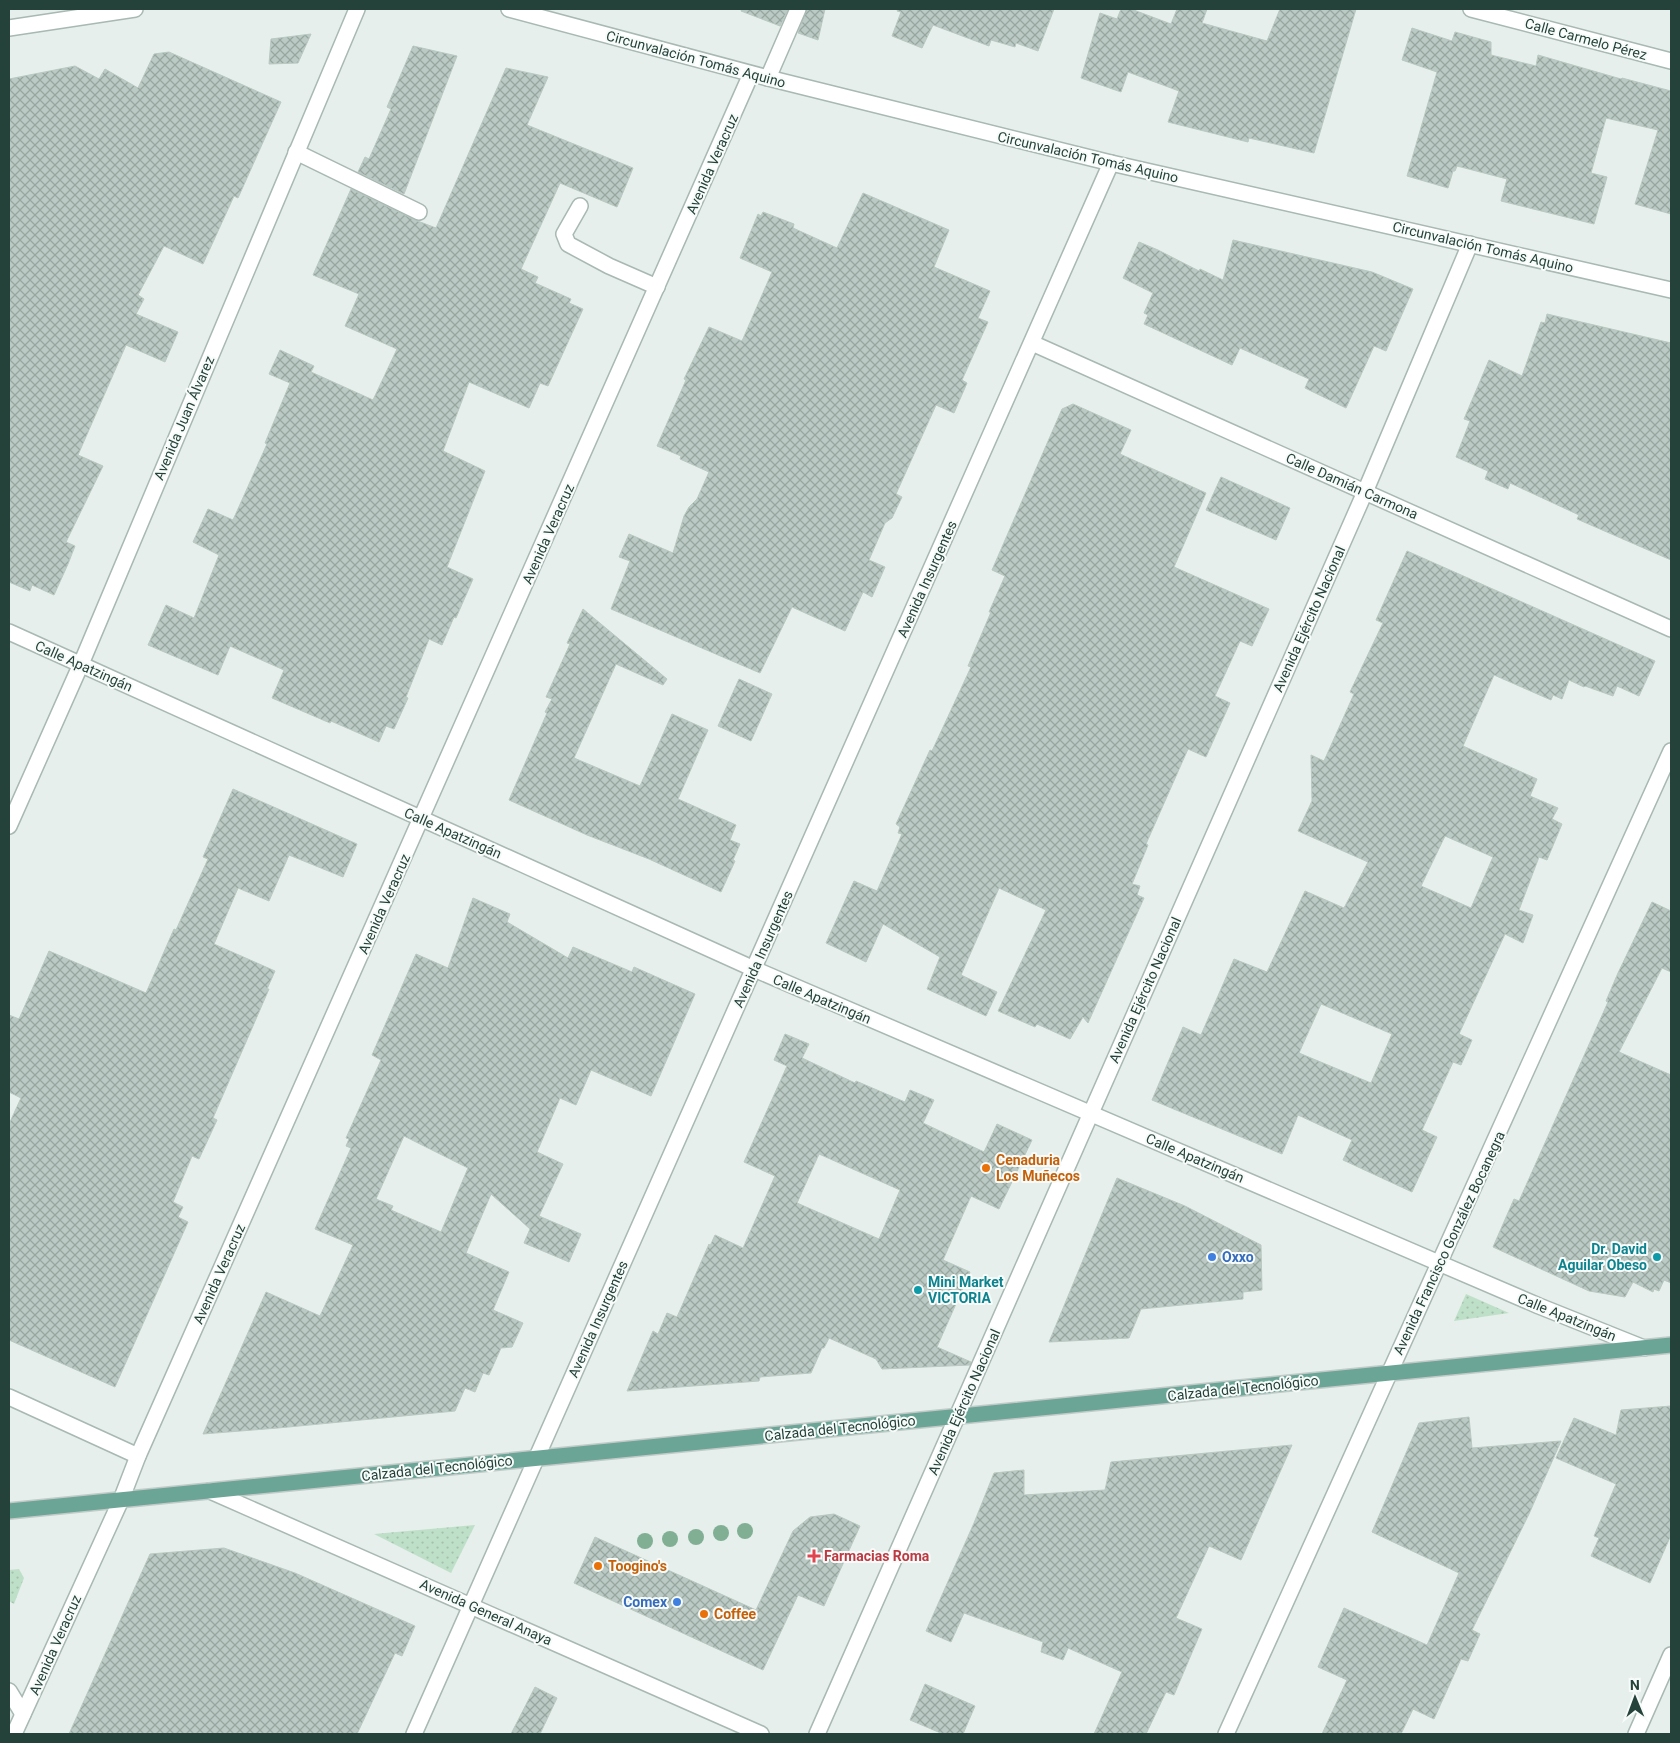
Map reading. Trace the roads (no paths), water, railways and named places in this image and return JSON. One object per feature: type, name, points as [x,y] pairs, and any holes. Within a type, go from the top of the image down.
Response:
[{"type":"main road","name":"Calzada del Tecnológico","points":[[9,1511],[1671,1346]]},
{"type":"street","points":[[9,28],[135,9]]},
{"type":"street","name":"Avenida Juan Álvarez","points":[[9,826],[81,664],[357,9]]},
{"type":"street","name":"Circunvalación Tomás Aquino","points":[[509,9],[751,74],[1111,163],[1671,290]]},
{"type":"street","points":[[768,78],[798,9]]},
{"type":"street","name":"Calle Carmelo Pérez","points":[[1471,9],[1671,61]]},
{"type":"street","name":"Avenida Veracruz","points":[[14,1734],[121,1500],[138,1456],[751,74]]},
{"type":"street","points":[[296,152],[419,212]]},
{"type":"street","name":"Avenida Insurgentes","points":[[414,1734],[1111,163]]},
{"type":"street","points":[[580,206],[564,234],[568,244],[609,266],[657,287]]},
{"type":"street","name":"Avenida Ejército Nacional","points":[[817,1734],[1365,492],[1470,244]]},
{"type":"street","name":"Calle Damián Carmona","points":[[1032,343],[1671,630]]},
{"type":"street","name":"Calle Apatzingán","points":[[9,632],[754,969],[1539,1306],[1644,1348]]},
{"type":"street","name":"Avenida Francisco González Bocanegra","points":[[1226,1734],[1441,1264],[1671,751]]},
{"type":"street","points":[[9,1397],[138,1456]]},
{"type":"street","name":"Avenida General Anaya","points":[[210,1491],[761,1734]]},
{"type":"street","points":[[1636,1734],[1671,1655]]},
{"type":"street","points":[[9,1691],[23,1714]]},
{"type":"place","name":"Cenaduria Los Muñecos","points":[[986,1168]]},
{"type":"place","name":"Oxxo","points":[[1212,1257]]},
{"type":"place","name":"Dr. David Aguilar Obeso","points":[[1657,1257]]},
{"type":"place","name":"Mini Market VICTORIA","points":[[918,1290]]},
{"type":"place","name":"Farmacias Roma","points":[[814,1556]]},
{"type":"place","name":"Toogino's","points":[[598,1566]]},
{"type":"place","name":"Comex","points":[[677,1602]]},
{"type":"place","name":"Coffee","points":[[704,1614]]}]
